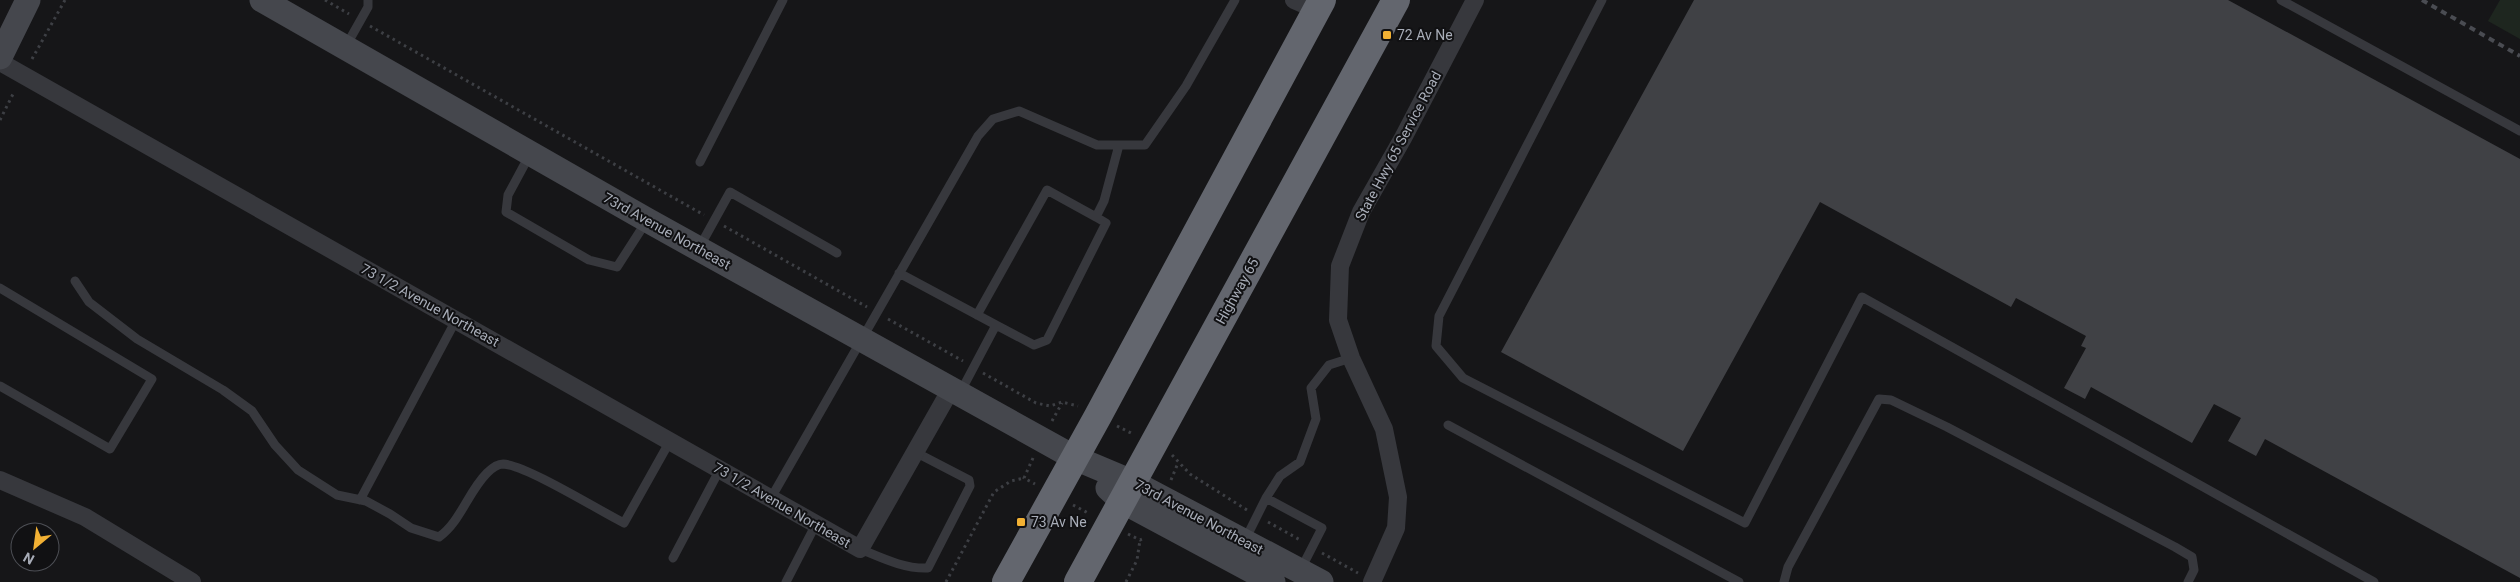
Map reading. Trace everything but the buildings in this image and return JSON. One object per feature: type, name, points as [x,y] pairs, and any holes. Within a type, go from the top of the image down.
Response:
[{"type":"highway","name":"Highway 65","points":[[1078,582],[1396,0]]},
{"type":"highway","points":[[1006,582],[1098,416],[1311,3]]},
{"type":"street","points":[[0,56],[28,0]]},
{"type":"street","name":"73rd Avenue Northeast","points":[[262,0],[344,49],[647,220],[1075,458],[1273,582]]},
{"type":"street","name":"State Hwy 65 Service Road","points":[[1373,582],[1396,528],[1398,497],[1384,429],[1351,358],[1338,320],[1340,266],[1361,212],[1403,138],[1475,0]]},
{"type":"street","name":"73 1/2 Avenue Northeast","points":[[0,62],[860,549]]},
{"type":"street","points":[[860,549],[915,452],[955,391]]},
{"type":"street","points":[[0,480],[14,488],[85,517],[192,582]]},
{"type":"street","name":"73rd Avenue Northeast","points":[[1127,491],[1244,541],[1310,576]]},
{"type":"lane","points":[[344,49],[368,7],[368,0]]},
{"type":"lane","points":[[700,162],[782,0]]},
{"type":"lane","points":[[771,498],[978,136],[993,119],[1019,111],[1097,145],[1145,145],[1186,86],[1235,0]]},
{"type":"lane","points":[[1602,0],[1439,316],[1436,346],[1463,378],[1745,523],[1862,297],[2374,582]]},
{"type":"lane","points":[[2281,0],[2520,131]]},
{"type":"lane","points":[[1096,217],[1104,201],[1119,145]]},
{"type":"lane","points":[[530,153],[508,195],[506,212],[589,260],[617,267],[647,220]]},
{"type":"lane","points":[[899,273],[977,315],[1034,345],[1048,340],[1106,223],[1047,190],[977,315]]},
{"type":"lane","points":[[699,249],[730,192],[837,253]]},
{"type":"lane","points":[[76,281],[89,302],[137,339],[223,390],[252,411],[275,445],[298,470],[337,495],[360,500],[390,514],[411,528],[439,537],[450,529],[486,474],[497,465],[504,464],[526,472],[624,523],[670,441]]},
{"type":"lane","points":[[0,288],[152,379],[110,449],[0,386]]},
{"type":"lane","points":[[360,500],[456,320]]},
{"type":"lane","points":[[955,391],[973,367],[996,325]]},
{"type":"lane","points":[[1244,541],[1266,498],[1280,476],[1300,462],[1316,419],[1311,388],[1329,364],[1351,358]]},
{"type":"lane","points":[[1784,582],[1788,567],[1879,399],[1891,400],[1947,427],[2192,557],[2194,570],[2188,582]]},
{"type":"lane","points":[[1448,425],[1740,582]]},
{"type":"lane","points":[[860,549],[916,569],[928,568],[970,486],[969,480],[915,452]]},
{"type":"lane","points":[[673,558],[720,469]]},
{"type":"lane","points":[[1266,498],[1322,528],[1314,548],[1310,576]]},
{"type":"lane","points":[[786,582],[816,524]]},
{"type":"path","points":[[32,59],[65,0]]},
{"type":"path","points":[[325,0],[1036,403],[1050,406],[1062,402],[1081,407],[1153,444],[1171,455],[1190,474],[1257,516],[1373,582]]},
{"type":"path","points":[[0,120],[14,92]]},
{"type":"path","points":[[946,582],[994,492],[1011,480],[1024,478]]},
{"type":"path","points":[[1126,582],[1137,560],[1140,540]]},
{"type":"shaded area","points":[[2500,0],[2520,0],[2520,39],[2488,21]]},
{"type":"railway","points":[[2422,0],[2520,56]]},
{"type":"place","name":"72 Av Ne","points":[[1387,35]]},
{"type":"place","name":"73 Av Ne","points":[[1021,522]]}]
